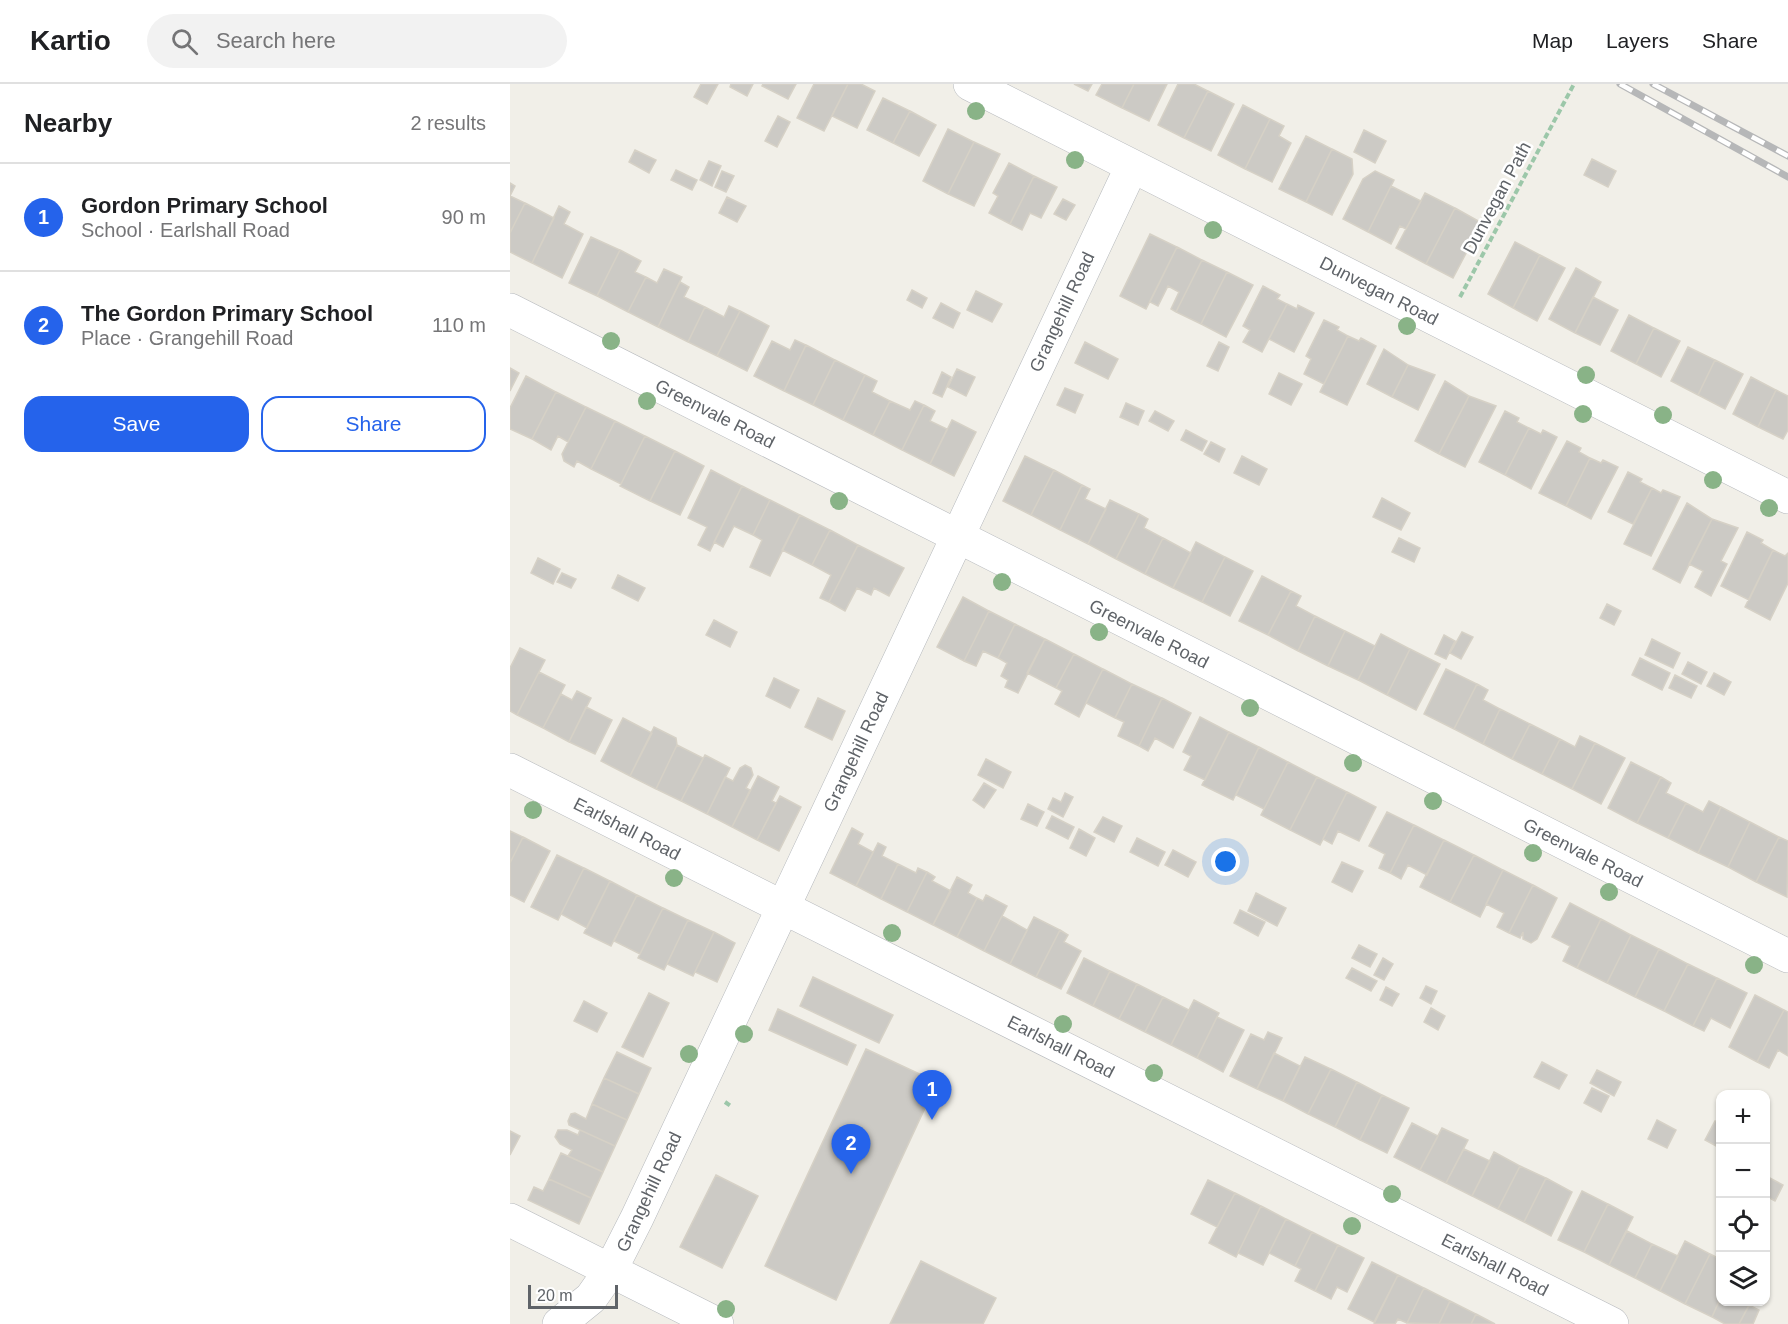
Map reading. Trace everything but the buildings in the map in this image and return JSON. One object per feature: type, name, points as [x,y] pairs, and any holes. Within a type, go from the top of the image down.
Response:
[{"type":"street","name":"Dunvegan Road","points":[[970,84],[1788,497]]},
{"type":"street","name":"Grangehill Road","points":[[558,1324],[591,1298],[610,1271],[1132,166]]},
{"type":"street","name":"Greenvale Road","points":[[510,310],[1788,957]]},
{"type":"street","name":"Earlshall Road","points":[[510,770],[1611,1324]]},
{"type":"street","points":[[510,1220],[717,1324]]},
{"type":"path","name":"Dunvegan Path","points":[[1445,324],[1574,84]]},
{"type":"railway","points":[[1620,84],[1788,177]]},
{"type":"railway","points":[[1653,84],[1788,156]]},
{"type":"place","name":"Gordon Primary School","points":[[932,1120]]},
{"type":"place","name":"The Gordon Primary School","points":[[851,1174]]}]
